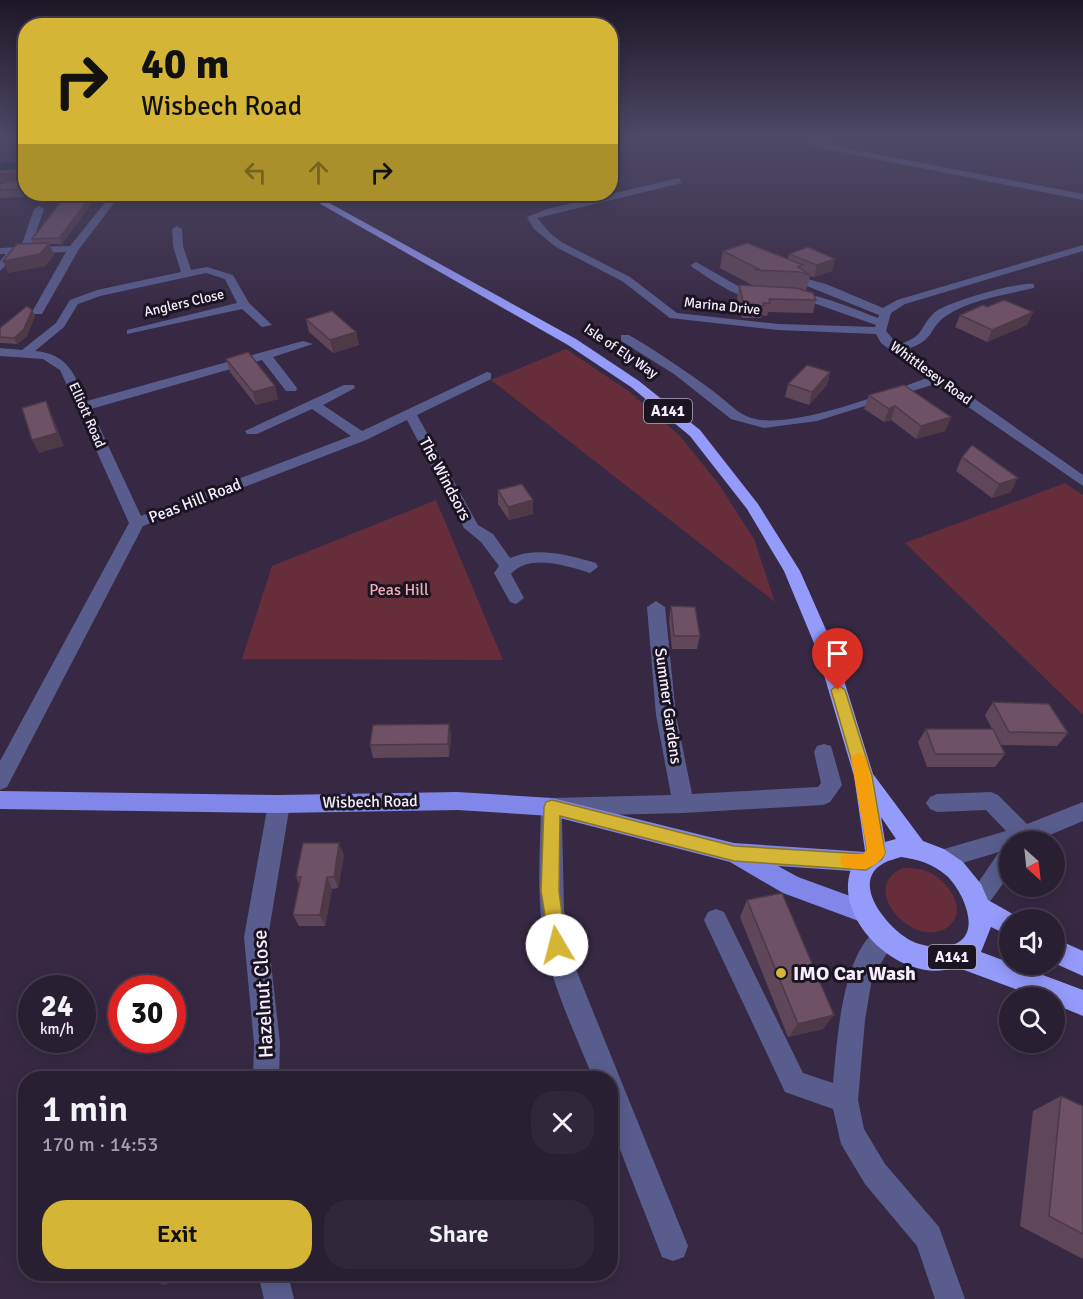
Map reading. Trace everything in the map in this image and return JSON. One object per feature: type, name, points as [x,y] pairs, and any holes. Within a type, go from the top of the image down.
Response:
[{"type":"highway","name":"Isle of Ely Way","points":[[320,201],[572,342],[635,384],[695,433],[753,507],[792,571],[825,648],[864,776],[871,858]]},
{"type":"highway","name":"Isle of Ely Way","points":[[864,776],[915,848]]},
{"type":"highway","points":[[871,858],[901,847],[915,848],[942,859],[963,877],[979,904],[999,918]]},
{"type":"highway","name":"A141","points":[[871,858],[859,876],[858,893],[864,912],[884,938],[902,950],[921,957],[940,959],[958,956],[970,948],[978,937],[981,923],[979,904]]},
{"type":"highway","points":[[1065,955],[1083,964]]},
{"type":"highway","name":"A141","points":[[958,956],[1030,981],[1083,1003]]},
{"type":"main road","name":"Wisbech Road","points":[[0,800],[279,804],[456,801],[552,807],[734,853],[871,858]]},
{"type":"main road","name":"Wisbech Road","points":[[734,853],[791,885],[864,912]]},
{"type":"street","points":[[38,312],[74,249],[100,210],[110,201]]},
{"type":"street","name":"Marina Drive","points":[[597,201],[532,217],[534,224],[550,237],[626,279],[662,310],[674,316],[778,327],[882,322]]},
{"type":"street","points":[[0,268],[20,250],[39,209]]},
{"type":"street","points":[[177,229],[178,246],[187,274]]},
{"type":"street","points":[[882,322],[901,302],[931,291],[1083,248]]},
{"type":"street","points":[[0,251],[74,249]]},
{"type":"street","points":[[696,265],[742,293],[807,297],[882,322]]},
{"type":"street","points":[[772,268],[882,322]]},
{"type":"street","points":[[26,353],[60,325],[74,302],[97,294],[207,270],[229,277],[244,305],[266,326]]},
{"type":"street","points":[[896,349],[918,342],[927,334],[939,315],[958,304],[1030,286]]},
{"type":"street","name":"Anglers Close","points":[[131,332],[244,305]]},
{"type":"street","name":"Whittlesey Road","points":[[882,322],[896,349],[1083,482]]},
{"type":"street","points":[[277,338],[286,350]]},
{"type":"street","points":[[625,338],[710,394],[744,421],[756,424],[791,422],[838,412],[937,379]]},
{"type":"street","points":[[82,407],[307,344]]},
{"type":"street","name":"Elliott Road","points":[[0,352],[46,356],[65,369],[137,523]]},
{"type":"street","points":[[265,356],[291,388]]},
{"type":"street","name":"Peas Hill Road","points":[[0,781],[137,523],[360,437],[487,376]]},
{"type":"street","points":[[252,431],[349,388]]},
{"type":"street","points":[[313,404],[360,437]]},
{"type":"street","name":"The Windsors","points":[[410,414],[472,528],[487,538],[507,566],[502,573],[516,598]]},
{"type":"street","points":[[507,566],[519,561],[553,557],[590,567]]},
{"type":"street","name":"Summer Gardens","points":[[656,607],[666,715],[683,804]]},
{"type":"street","points":[[603,1071],[571,989],[557,945],[550,891],[552,807],[683,804],[824,796],[832,785],[824,752]]},
{"type":"street","points":[[937,803],[992,801],[1016,831]]},
{"type":"street","name":"Hazelnut Close","points":[[266,1071],[267,1043],[256,937],[279,804]]},
{"type":"street","points":[[1038,831],[1083,811]]},
{"type":"street","points":[[942,859],[999,844]]},
{"type":"street","points":[[979,904],[999,872]]},
{"type":"street","points":[[716,920],[794,1083],[845,1100]]},
{"type":"street","points":[[884,938],[861,974],[852,1020],[845,1100],[851,1134],[875,1174],[928,1237],[950,1299]]},
{"type":"street","points":[[618,1109],[673,1246]]},
{"type":"street","points":[[275,1281],[279,1299]]},
{"type":"green space","points":[[566,349],[630,392],[680,436],[718,483],[754,539],[775,602],[491,380]]},
{"type":"green space","points":[[1065,483],[1083,495],[1083,715],[905,543]]},
{"type":"green space","name":"Peas Hill","points":[[436,500],[503,660],[242,659],[272,566]]},
{"type":"green space","points":[[903,868],[926,871],[941,880],[953,894],[957,911],[955,919],[949,926],[936,932],[922,931],[908,925],[896,915],[888,902],[885,889],[890,877]]},
{"type":"building","points":[[62,201],[87,201],[59,238],[32,239]]},
{"type":"building","points":[[49,243],[40,254],[3,261],[17,244]]},
{"type":"building","points":[[747,243],[803,265],[798,267],[810,275],[799,272],[755,270],[759,269],[723,251]]},
{"type":"building","points":[[808,247],[835,259],[817,265],[789,254]]},
{"type":"building","points":[[739,285],[796,288],[813,293],[816,300],[769,299],[770,303],[763,303],[764,306],[744,305]]},
{"type":"building","points":[[1004,300],[1033,312],[992,330],[960,315],[983,305],[987,307]]},
{"type":"building","points":[[27,306],[32,310],[24,329],[14,338],[0,337],[0,328]]},
{"type":"building","points":[[332,311],[356,332],[330,340],[306,319]]},
{"type":"building","points":[[248,352],[275,386],[253,392],[226,359]]},
{"type":"building","points":[[807,365],[830,372],[812,392],[788,384]]},
{"type":"building","points":[[904,385],[951,417],[921,426],[895,406],[889,409],[869,395]]},
{"type":"building","points":[[46,401],[57,433],[32,440],[22,408]]},
{"type":"building","points":[[972,445],[1018,478],[999,484],[962,457]]},
{"type":"building","points":[[522,484],[533,500],[508,507],[498,490]]},
{"type":"building","points":[[671,606],[695,607],[700,636],[674,636]]},
{"type":"building","points":[[993,702],[1049,704],[1068,733],[1009,732]]},
{"type":"building","points":[[449,724],[448,744],[370,745],[373,725]]},
{"type":"building","points":[[926,729],[993,729],[1005,754],[935,754]]},
{"type":"building","points":[[303,843],[339,843],[334,877],[327,877],[320,915],[293,915],[301,877],[296,877]]},
{"type":"building","points":[[782,893],[834,1015],[798,1024],[747,900]]},
{"type":"building","points":[[1061,1096],[1083,1106],[1083,1234],[1049,1216]]},
{"type":"slow traffic","points":[[848,861],[866,862],[876,853],[859,758]]},
{"type":"place","name":"IMO Car Wash","points":[[781,973]]},
{"type":"route","points":[[557,945],[550,891],[552,807],[734,853],[866,862],[876,853],[864,776],[838,690]]}]
